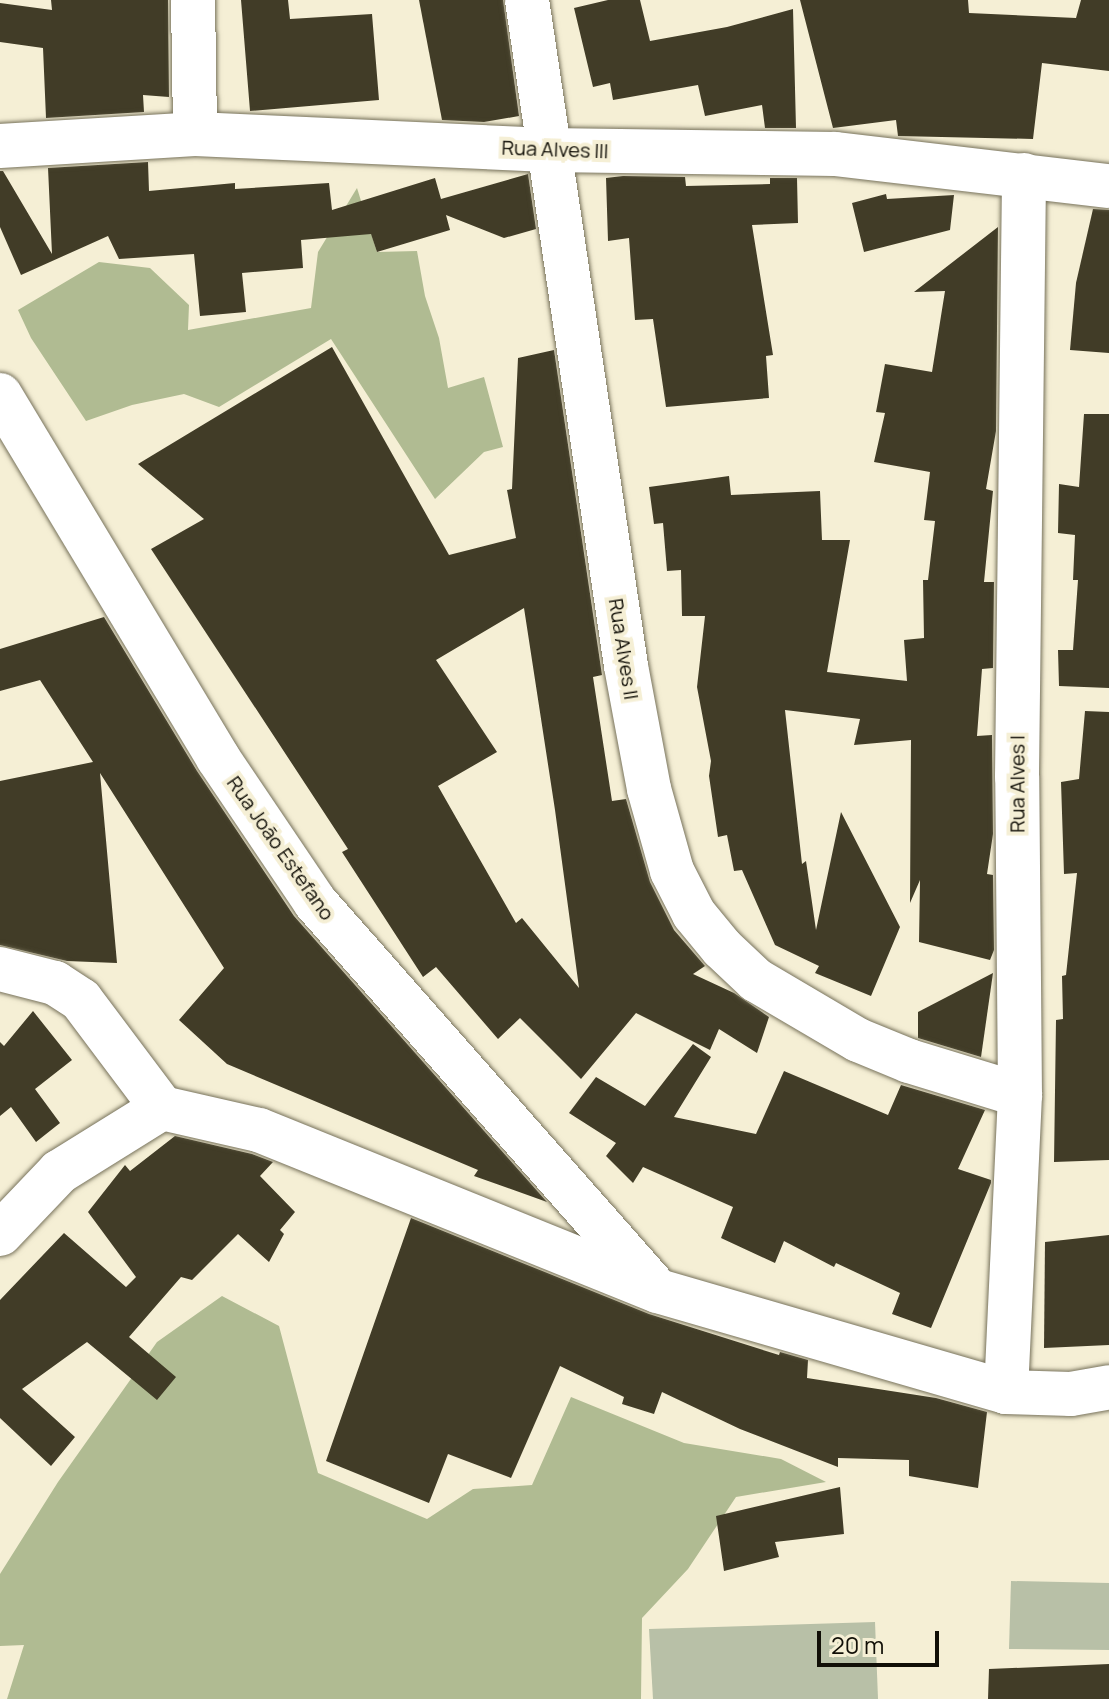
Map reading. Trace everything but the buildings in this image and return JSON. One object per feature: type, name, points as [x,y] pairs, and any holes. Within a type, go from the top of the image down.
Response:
[{"type":"street","points":[[193,0],[195,134]]},
{"type":"street","name":"Rua Alves II","points":[[527,0],[626,666],[649,789],[672,871],[694,914],[722,948],[756,980],[858,1040],[909,1061],[1020,1095]]},
{"type":"street","name":"Rua Alves III","points":[[0,146],[195,134],[548,150],[835,154],[1109,186]]},
{"type":"street","name":"Rua Alves I","points":[[1006,1392],[1020,1095],[1017,777],[1024,175]]},
{"type":"street","name":"Rua João Estefano","points":[[0,395],[218,758],[315,902],[658,1291]]},
{"type":"street","points":[[0,969],[55,983],[81,1000],[162,1108],[259,1130],[658,1291],[1006,1392],[1071,1394],[1109,1387]]},
{"type":"street","points":[[0,1234],[59,1172],[162,1108]]},
{"type":"green space","points":[[357,188],[377,252],[417,251],[448,388],[484,377],[503,447],[484,452],[435,499],[331,339],[219,407],[184,394],[132,405],[86,421],[31,338],[18,310],[99,262],[150,268],[189,305],[188,330],[311,308],[318,252]]},
{"type":"green space","points":[[222,1296],[279,1326],[318,1473],[427,1519],[473,1489],[532,1485],[571,1397],[684,1443],[781,1459],[826,1482],[736,1497],[688,1569],[642,1618],[641,1699],[7,1699],[24,1645],[0,1646],[0,1574],[58,1482],[157,1342]]},
{"type":"green space","points":[[1011,1581],[1109,1583],[1109,1650],[1009,1649]]},
{"type":"green space","points":[[875,1622],[878,1699],[653,1699],[649,1629]]}]
